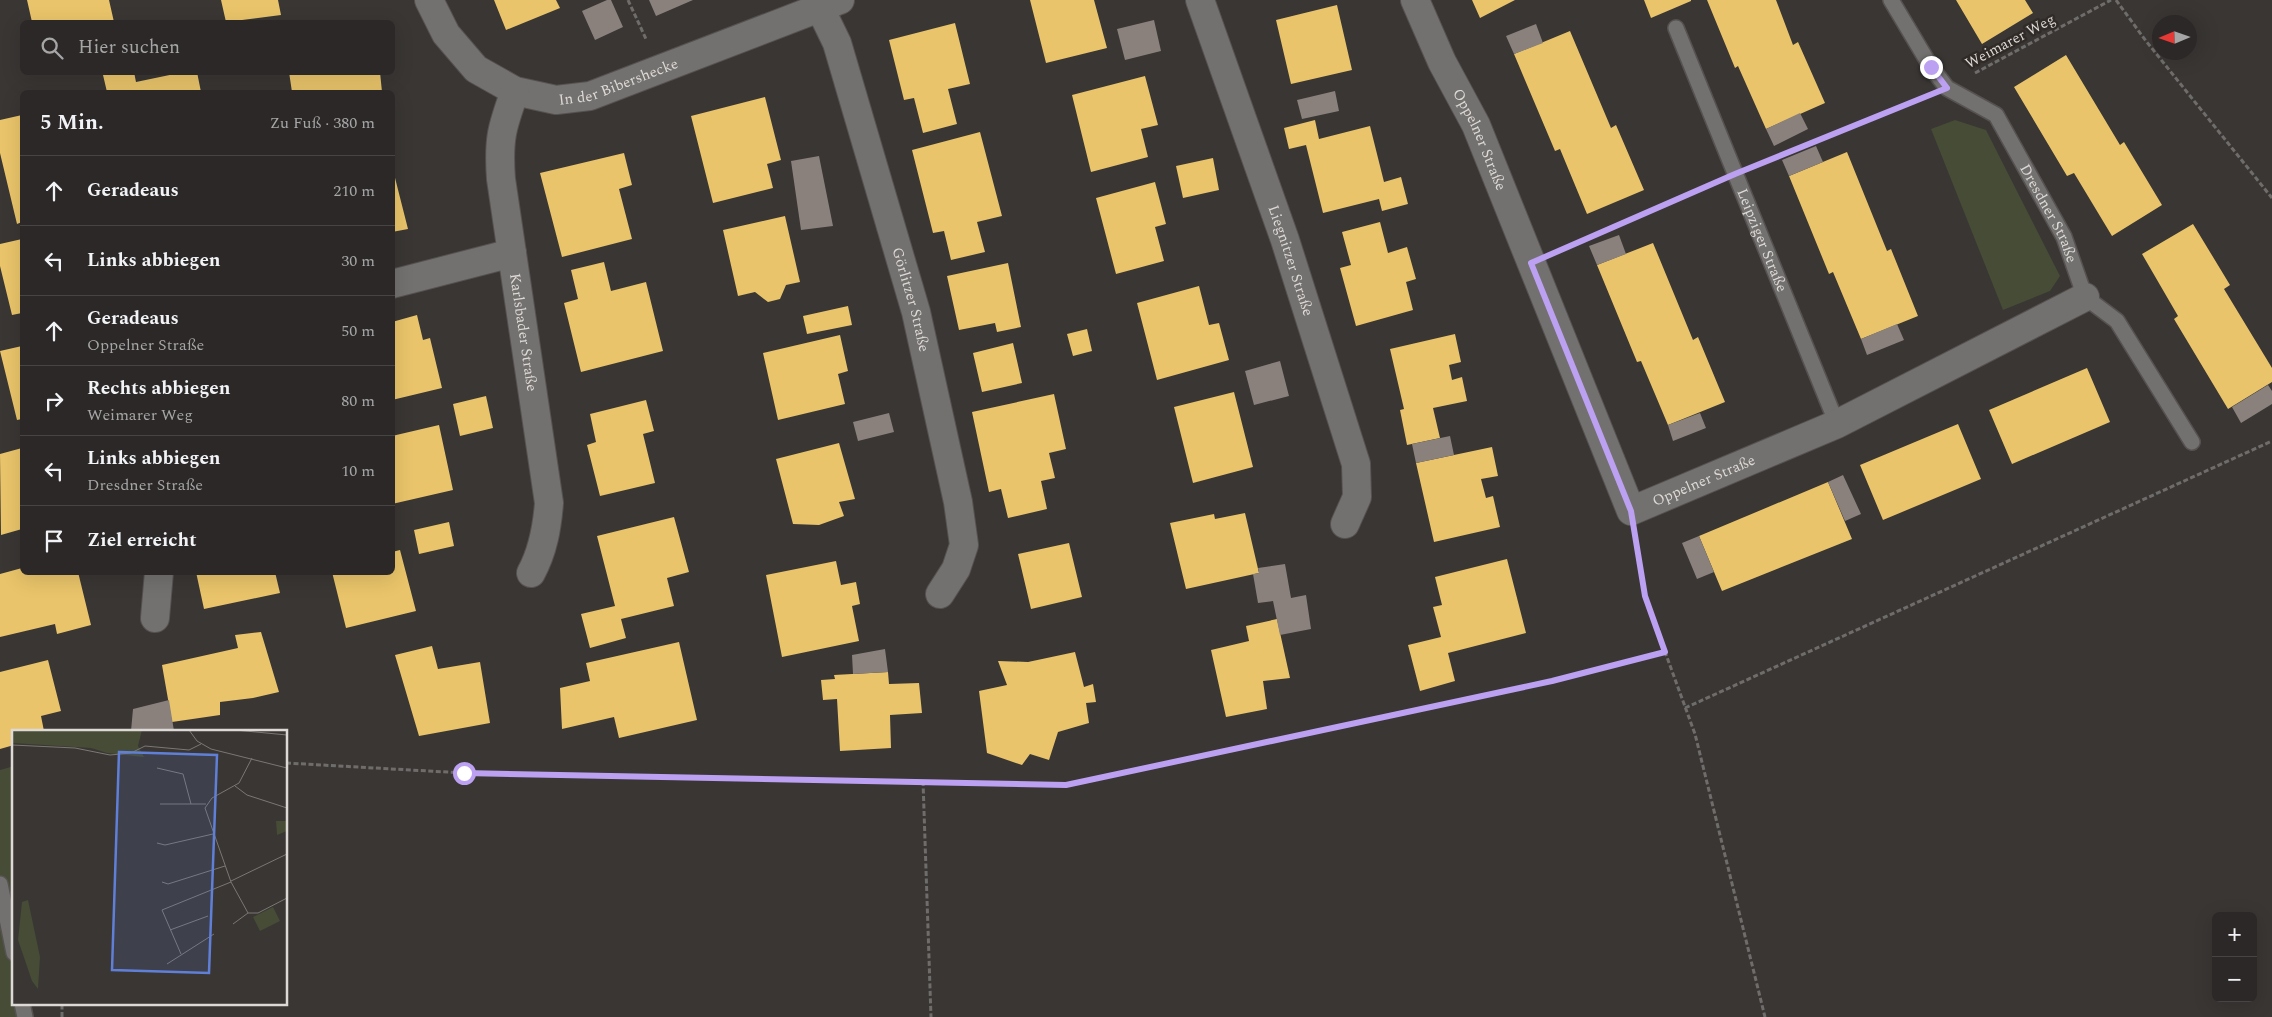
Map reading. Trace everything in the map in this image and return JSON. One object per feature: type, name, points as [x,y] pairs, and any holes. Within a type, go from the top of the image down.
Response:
[{"type":"street","name":"In der Bibershecke","points":[[429,0],[446,34],[476,69],[515,91],[556,100],[590,96],[830,4]]},
{"type":"street","name":"Liegnitzer Straße","points":[[1200,0],[1285,240],[1356,464],[1357,497],[1346,524]]},
{"type":"street","name":"Oppelner Straße","points":[[1415,0],[1442,62],[1476,125],[1631,511],[1837,424],[2085,297]]},
{"type":"street","name":"Görlitzer Straße","points":[[830,4],[837,43],[916,312],[958,502],[964,545],[956,569],[940,594]]},
{"type":"street","name":"Karlsbader Straße","points":[[515,91],[502,128],[499,149],[512,253],[549,503],[547,528],[540,557],[531,574]]},
{"type":"street","points":[[395,283],[512,253]]},
{"type":"street","points":[[156,618],[159,575]]},
{"type":"lane","name":"Dresdner Straße","points":[[1892,0],[1931,67],[1947,88],[1996,115],[2064,237],[2085,297]]},
{"type":"lane","name":"Leipziger Straße","points":[[1676,28],[1837,424]]},
{"type":"lane","points":[[2085,297],[2117,321],[2192,442]]},
{"type":"lane","points":[[0,884],[4,894],[12,941]]},
{"type":"lane","points":[[22,1004],[25,1017]]},
{"type":"path","points":[[628,0],[660,69]]},
{"type":"path","name":"Weimarer Weg","points":[[1531,263],[1735,174],[1947,88],[2111,0]]},
{"type":"path","points":[[2116,0],[2146,41],[2272,198]]},
{"type":"path","points":[[1685,708],[2272,440]]},
{"type":"path","points":[[1631,511],[1645,596],[1695,734],[1765,1017]]},
{"type":"path","points":[[288,763],[464,773],[1066,785],[1552,681],[1665,652]]},
{"type":"path","points":[[923,781],[931,1017]]},
{"type":"path","points":[[62,1004],[62,1017]]},
{"type":"green space","points":[[1955,120],[1986,130],[2060,276],[2050,291],[2003,310],[1931,129]]},
{"type":"green space","points":[[12,767],[12,1004],[24,1004],[23,1017],[0,1017],[0,770]]},
{"type":"building: Wohnen","points":[[27,0],[109,0],[114,20],[32,20]]},
{"type":"building: Wohnen","points":[[221,0],[278,0],[281,15],[226,20]]},
{"type":"building: Wohnen","points":[[494,0],[556,0],[560,8],[506,30]]},
{"type":"building: Wohnen","points":[[1030,0],[1094,0],[1107,48],[1046,63]]},
{"type":"building: Wohnen","points":[[1472,0],[1515,0],[1480,18]]},
{"type":"building: Wohnen","points":[[1644,0],[1691,0],[1691,1],[1651,18]]},
{"type":"building: Wohnen","points":[[1707,0],[1776,0],[1793,45],[1798,42],[1825,103],[1766,129],[1738,66],[1735,68]]},
{"type":"building: Wohnen","points":[[1956,0],[2025,0],[2033,13],[1982,44]]},
{"type":"building: Wohnen","points":[[1337,5],[1352,70],[1291,84],[1276,20]]},
{"type":"building: Wohnen","points":[[955,23],[970,84],[948,89],[957,124],[923,133],[914,98],[904,100],[889,40]]},
{"type":"building: Wohnen","points":[[1570,31],[1611,128],[1616,125],[1644,190],[1587,214],[1560,149],[1555,151],[1514,54]]},
{"type":"building: Wohnen","points":[[2066,55],[2120,145],[2124,142],[2162,205],[2112,236],[2074,173],[2067,176],[2014,87]]},
{"type":"building: Wohnen","points":[[103,75],[135,75],[136,82],[170,75],[198,75],[201,90],[107,90]]},
{"type":"building: Wohnen","points":[[289,75],[380,75],[382,90],[292,90]]},
{"type":"building: Wohnen","points":[[1145,76],[1158,125],[1141,129],[1148,157],[1091,172],[1072,95]]},
{"type":"building: Wohnen","points":[[765,97],[781,160],[767,164],[773,188],[713,203],[691,116]]},
{"type":"building: Wohnen","points":[[20,115],[20,223],[17,224],[0,153],[0,120]]},
{"type":"building: Wohnen","points":[[1315,120],[1319,139],[1370,126],[1384,182],[1401,177],[1408,204],[1382,211],[1379,199],[1323,213],[1306,145],[1289,149],[1284,128]]},
{"type":"building: Wohnen","points":[[980,132],[1002,216],[977,222],[985,252],[951,260],[944,231],[933,233],[912,150]]},
{"type":"building: Wohnen","points":[[1847,152],[1887,251],[1891,249],[1918,316],[1861,339],[1833,272],[1829,274],[1789,176]]},
{"type":"building: Wohnen","points":[[624,153],[632,185],[619,189],[632,239],[562,257],[540,173]]},
{"type":"building: Wohnen","points":[[1213,158],[1219,190],[1183,198],[1176,166]]},
{"type":"building: Wohnen","points":[[395,178],[408,229],[395,231]]},
{"type":"building: Wohnen","points":[[1155,182],[1166,224],[1155,227],[1164,261],[1116,274],[1096,198]]},
{"type":"building: Wohnen","points":[[785,216],[800,282],[786,285],[780,299],[768,302],[755,292],[738,296],[723,230]]},
{"type":"building: Wohnen","points":[[1380,222],[1388,253],[1407,247],[1416,279],[1406,282],[1413,310],[1356,326],[1340,268],[1351,265],[1342,232]]},
{"type":"building: Wohnen","points":[[2193,224],[2230,285],[2224,289],[2272,368],[2272,382],[2228,409],[2174,319],[2178,316],[2142,254]]},
{"type":"building: Wohnen","points":[[20,239],[20,313],[12,315],[0,266],[0,244]]},
{"type":"building: Wohnen","points":[[1653,243],[1693,340],[1698,337],[1725,402],[1668,425],[1641,361],[1637,362],[1597,265]]},
{"type":"building: Wohnen","points":[[604,262],[611,291],[646,282],[663,351],[581,372],[564,303],[578,299],[571,270]]},
{"type":"building: Wohnen","points":[[1008,263],[1021,327],[997,332],[995,323],[959,330],[947,276]]},
{"type":"building: Wohnen","points":[[1199,286],[1209,325],[1219,323],[1229,360],[1157,380],[1137,303]]},
{"type":"building: Wohnen","points":[[848,306],[852,325],[807,334],[803,316]]},
{"type":"building: Wohnen","points":[[417,315],[423,340],[430,338],[442,388],[395,399],[395,321]]},
{"type":"building: Wohnen","points":[[1087,329],[1092,351],[1073,356],[1067,334]]},
{"type":"building: Wohnen","points":[[1455,334],[1461,362],[1449,365],[1452,380],[1462,377],[1467,401],[1433,408],[1440,438],[1407,445],[1400,410],[1404,409],[1390,349]]},
{"type":"building: Wohnen","points":[[840,335],[848,371],[838,374],[845,404],[778,420],[763,353]]},
{"type":"building: Wohnen","points":[[1013,343],[1022,383],[982,392],[973,353]]},
{"type":"building: Wohnen","points":[[20,346],[20,419],[17,420],[0,351]]},
{"type":"building: Wohnen","points":[[2087,368],[2110,422],[2012,464],[1989,410]]},
{"type":"building: Wohnen","points":[[1234,392],[1253,467],[1193,483],[1174,407]]},
{"type":"building: Wohnen","points":[[1054,394],[1066,449],[1049,453],[1055,478],[1041,481],[1047,509],[1008,518],[1001,489],[989,492],[972,412]]},
{"type":"building: Wohnen","points":[[486,396],[493,428],[460,436],[453,404]]},
{"type":"building: Wohnen","points":[[646,400],[654,431],[643,434],[655,483],[600,496],[587,445],[596,442],[590,414]]},
{"type":"building: Wohnen","points":[[1958,424],[1981,479],[1883,520],[1860,465]]},
{"type":"building: Wohnen","points":[[439,425],[453,490],[395,503],[395,435]]},
{"type":"building: Wohnen","points":[[839,443],[855,499],[839,502],[844,516],[819,525],[793,524],[776,459]]},
{"type":"building: Wohnen","points":[[1492,447],[1498,476],[1481,479],[1486,498],[1493,496],[1500,527],[1434,542],[1416,463]]},
{"type":"building: Wohnen","points":[[20,449],[20,530],[1,535],[0,454]]},
{"type":"building: Wohnen","points":[[1828,482],[1852,539],[1722,591],[1699,536]]},
{"type":"building: Wohnen","points":[[1245,513],[1259,573],[1186,589],[1170,523],[1214,514],[1215,519]]},
{"type":"building: Wohnen","points":[[674,517],[689,572],[667,578],[674,606],[621,619],[626,638],[590,648],[581,614],[615,606],[597,536]]},
{"type":"building: Wohnen","points":[[449,522],[454,546],[419,554],[414,530]]},
{"type":"building: Wohnen","points":[[1069,543],[1082,597],[1031,609],[1018,554]]},
{"type":"building: Wohnen","points":[[400,550],[416,611],[346,628],[333,575],[395,575],[395,551]]},
{"type":"building: Wohnen","points":[[1507,559],[1526,633],[1448,653],[1455,681],[1420,691],[1408,645],[1441,637],[1433,607],[1442,605],[1435,577]]},
{"type":"building: Wohnen","points":[[836,561],[841,585],[856,582],[860,604],[852,606],[859,641],[782,657],[766,575]]},
{"type":"building: Wohnen","points":[[20,569],[20,575],[79,575],[91,625],[57,634],[55,624],[0,637],[0,574]]},
{"type":"building: Wohnen","points":[[197,575],[276,575],[280,593],[204,609]]},
{"type":"building: Wohnen","points":[[1277,619],[1290,678],[1263,681],[1267,709],[1226,717],[1211,650],[1249,641],[1246,626]]},
{"type":"building: Wohnen","points":[[261,632],[279,692],[253,698],[220,702],[220,715],[172,722],[162,665],[238,648],[235,635]]},
{"type":"building: Wohnen","points":[[679,642],[697,720],[619,738],[614,717],[562,729],[560,688],[590,681],[586,663]]},
{"type":"building: Wohnen","points":[[432,646],[438,669],[480,662],[490,723],[419,736],[395,655]]},
{"type":"building: Wohnen","points":[[1075,652],[1084,687],[1093,684],[1096,702],[1086,703],[1089,723],[1058,732],[1049,760],[1030,754],[1022,765],[987,753],[979,691],[1007,685],[998,661],[1028,662]]},
{"type":"building: Wohnen","points":[[48,660],[61,711],[41,716],[44,730],[12,730],[12,746],[0,749],[0,672]]},
{"type":"building: Wohnen","points":[[888,672],[889,684],[919,683],[922,713],[890,715],[891,748],[840,751],[837,699],[823,700],[821,680],[835,679],[834,675]]},
{"type":"building: Industrie","points":[[611,0],[623,27],[595,40],[582,11]]},
{"type":"building: Industrie","points":[[649,0],[693,0],[656,16]]},
{"type":"building: Industrie","points":[[1154,20],[1161,51],[1125,60],[1117,29]]},
{"type":"building: Industrie","points":[[1536,24],[1543,43],[1514,54],[1506,36]]},
{"type":"building: Industrie","points":[[1335,91],[1339,111],[1302,119],[1297,100]]},
{"type":"building: Industrie","points":[[1800,113],[1808,129],[1774,146],[1766,129]]},
{"type":"building: Industrie","points":[[1816,146],[1823,162],[1789,176],[1782,160]]},
{"type":"building: Industrie","points":[[819,156],[833,226],[801,230],[791,161]]},
{"type":"building: Industrie","points":[[1619,235],[1626,254],[1597,265],[1589,246]]},
{"type":"building: Industrie","points":[[1897,324],[1904,340],[1867,355],[1861,339]]},
{"type":"building: Industrie","points":[[1280,361],[1289,396],[1254,405],[1245,371]]},
{"type":"building: Industrie","points":[[2268,385],[2272,391],[2272,404],[2241,423],[2232,407]]},
{"type":"building: Industrie","points":[[889,413],[894,432],[858,441],[853,422]]},
{"type":"building: Industrie","points":[[1700,413],[1706,428],[1673,441],[1668,425]]},
{"type":"building: Industrie","points":[[1450,436],[1454,455],[1416,463],[1412,444]]},
{"type":"building: Industrie","points":[[1843,475],[1861,514],[1845,521],[1828,482]]},
{"type":"building: Industrie","points":[[1699,536],[1714,572],[1697,579],[1682,543]]},
{"type":"building: Industrie","points":[[1285,564],[1291,598],[1306,595],[1311,629],[1280,635],[1273,601],[1258,603],[1253,574],[1259,573],[1258,568]]},
{"type":"building: Industrie","points":[[885,649],[888,672],[853,674],[852,655]]},
{"type":"building: Industrie","points":[[169,700],[174,730],[131,730],[133,709]]},
{"type":"route","points":[[464,773],[1066,785],[1552,681],[1665,652],[1645,596],[1631,511],[1531,263],[1735,174],[1947,88],[1931,67]]}]
